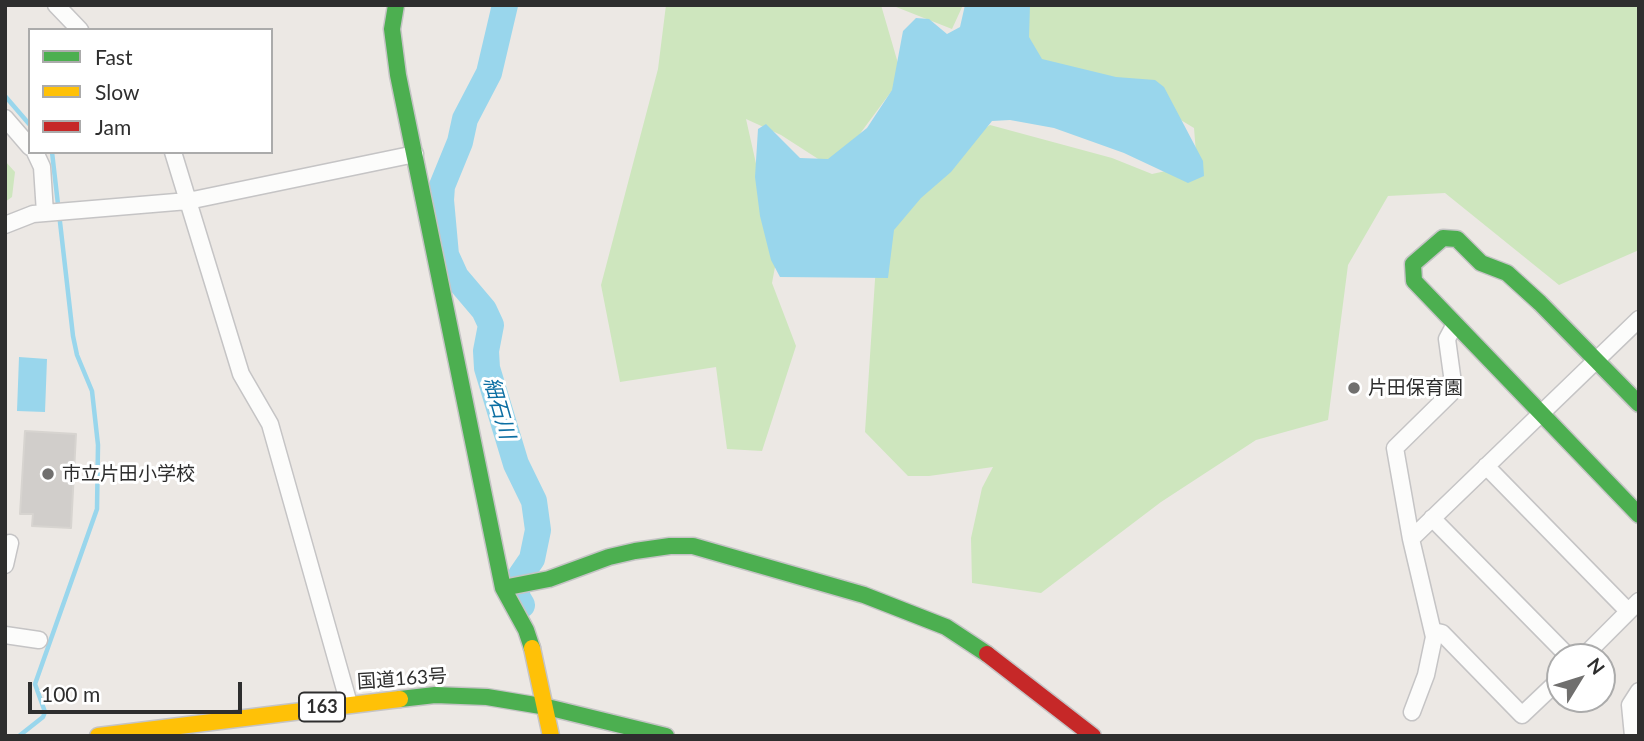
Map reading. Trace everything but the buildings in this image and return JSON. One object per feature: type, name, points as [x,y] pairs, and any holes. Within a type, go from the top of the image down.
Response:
[{"type":"main road","points":[[396,5],[392,29],[398,75],[506,587],[526,630],[547,707],[551,736]]},
{"type":"main road","points":[[1639,404],[1507,273],[1480,263],[1457,239],[1443,238],[1413,264],[1414,281],[1639,515]]},
{"type":"main road","points":[[506,587],[550,579],[609,557],[635,551],[693,546],[864,595],[946,627],[1001,663],[1093,736]]},
{"type":"main road","name":"国道163号","points":[[98,736],[435,695],[487,697],[570,711],[666,736]]},
{"type":"street","points":[[56,5],[78,28]]},
{"type":"street","points":[[5,118],[28,145]]},
{"type":"street","points":[[36,154],[42,167],[48,213]]},
{"type":"street","points":[[174,154],[241,374],[270,424],[349,704]]},
{"type":"street","points":[[5,225],[24,217],[48,213],[188,201],[415,154]]},
{"type":"street","points":[[1411,539],[1639,318]]},
{"type":"street","points":[[1412,712],[1426,675],[1434,637],[1411,539],[1395,448],[1454,390],[1447,339],[1455,324]]},
{"type":"street","points":[[1486,466],[1633,606],[1597,643]]},
{"type":"street","points":[[1432,518],[1555,643]]},
{"type":"street","points":[[5,565],[10,544]]},
{"type":"street","points":[[1433,631],[1442,633],[1522,715],[1546,692]]},
{"type":"street","points":[[5,635],[39,640]]},
{"type":"street","points":[[1633,736],[1630,705],[1639,691]]},
{"type":"green space","points":[[666,5],[881,5],[902,77],[859,135],[826,164],[781,135],[746,119],[757,168],[780,240],[772,283],[796,346],[762,451],[727,449],[716,367],[620,382],[601,285],[658,69]]},
{"type":"green space","points":[[891,5],[963,5],[952,29]]},
{"type":"green space","points":[[1017,5],[1639,5],[1639,250],[1559,285],[1445,193],[1388,196],[1348,265],[1328,420],[1256,440],[1161,502],[1041,593],[972,583],[971,538],[982,488],[993,467],[929,476],[908,476],[865,432],[878,234],[932,162],[990,125],[1112,158],[1152,174],[1175,169],[1196,153],[1194,128],[1131,90],[1021,65]]},
{"type":"green space","points":[[5,161],[15,172],[12,197],[5,202]]},
{"type":"water","points":[[965,5],[1030,5],[1029,37],[1042,59],[1116,77],[1155,80],[1164,87],[1203,161],[1204,176],[1188,183],[1124,153],[1054,128],[1010,120],[992,121],[951,172],[921,198],[894,230],[888,278],[780,277],[771,260],[760,216],[755,177],[758,129],[766,124],[800,158],[828,159],[867,128],[892,90],[903,31],[916,18],[929,19],[947,34],[960,27]]},
{"type":"water","points":[[19,357],[47,359],[45,412],[17,411]]},
{"type":"waterway","name":"細石川","points":[[505,5],[489,73],[465,119],[460,142],[442,186],[441,200],[446,255],[456,277],[484,310],[491,325],[486,351],[487,368],[516,464],[534,501],[538,530],[532,559],[521,575],[516,595],[522,605]]},
{"type":"waterway","points":[[5,96],[28,123]]},
{"type":"waterway","points":[[19,736],[43,717],[45,712],[35,684],[97,509],[98,445],[92,391],[77,355],[73,336],[52,154]]},
{"type":"traffic: fast","points":[[396,5],[392,29],[398,75],[503,588],[526,630],[532,648]]},
{"type":"traffic: fast","points":[[1639,404],[1507,273],[1481,263],[1457,239],[1443,238],[1413,264],[1414,281],[1639,515]]},
{"type":"traffic: fast","points":[[503,588],[549,579],[609,557],[635,551],[693,546],[864,595],[946,627],[987,654]]},
{"type":"traffic: fast","points":[[400,699],[435,695],[487,697],[547,707],[666,736]]},
{"type":"traffic: slow","points":[[532,648],[551,736]]},
{"type":"traffic: slow","points":[[98,736],[400,699]]},
{"type":"traffic: jam","points":[[987,654],[1093,736]]},
{"type":"place","name":"片田保育園","points":[[1354,388]]},
{"type":"place","name":"市立片田小学校","points":[[48,474]]}]
